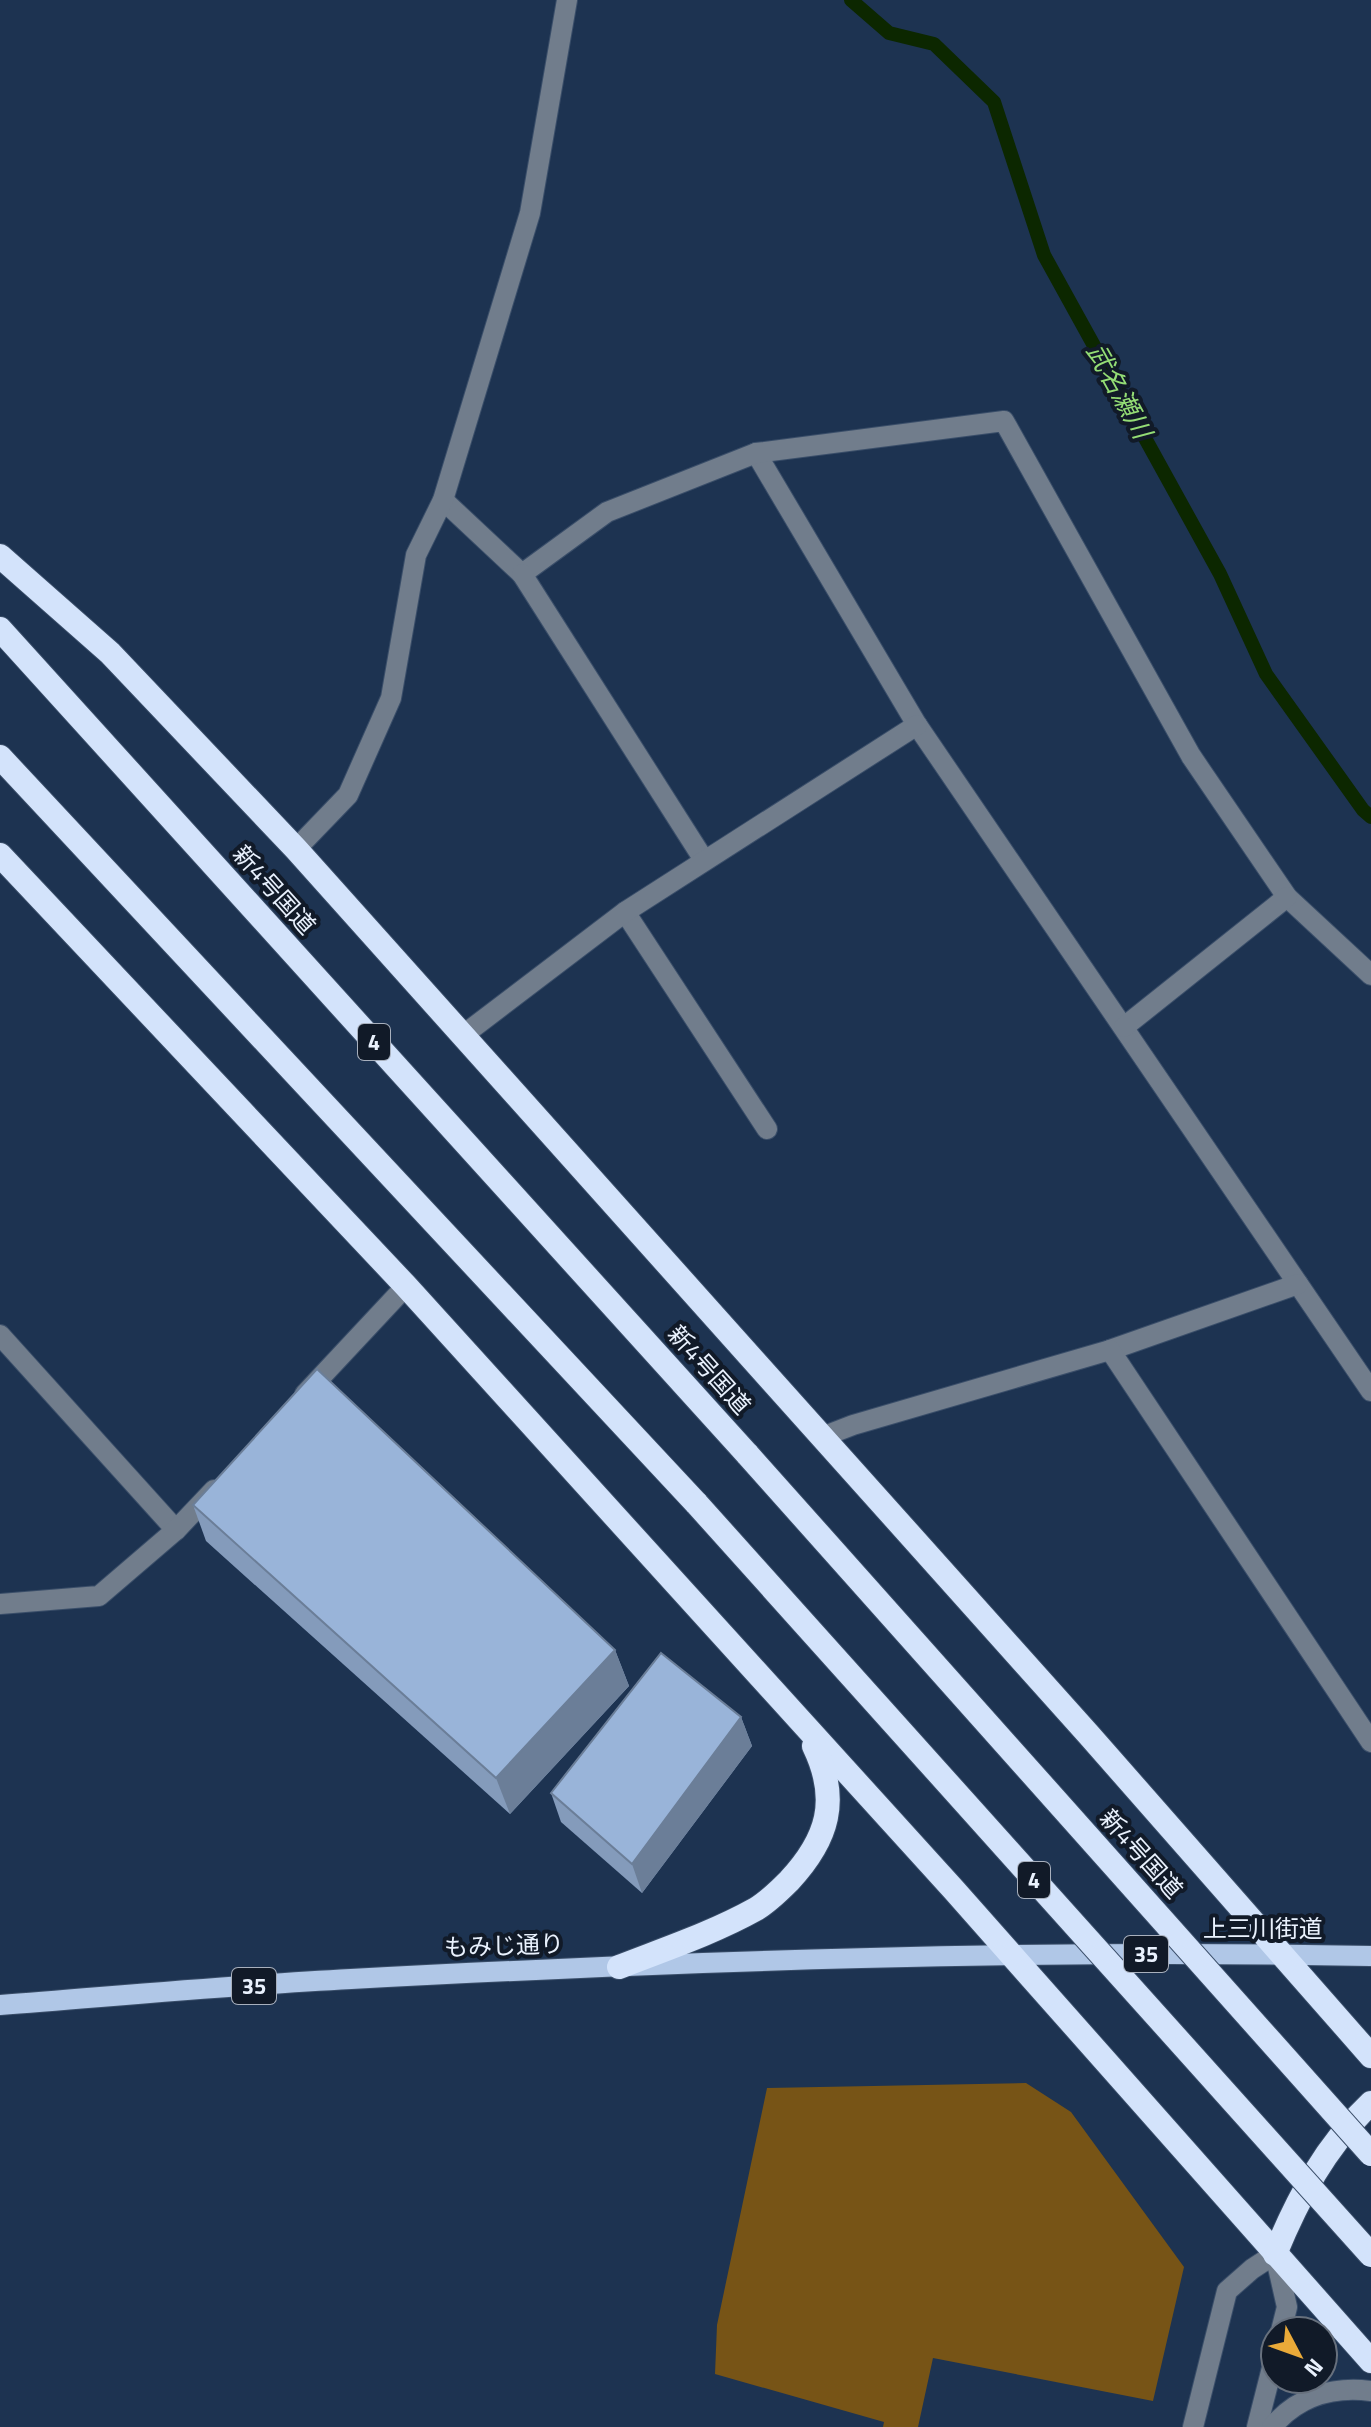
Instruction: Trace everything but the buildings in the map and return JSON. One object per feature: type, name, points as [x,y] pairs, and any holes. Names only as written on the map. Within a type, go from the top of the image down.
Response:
[{"type":"highway","points":[[0,556],[110,653],[296,849],[1371,2056]]},
{"type":"highway","name":"新4号国道","points":[[0,629],[748,1455],[1371,2154]]},
{"type":"highway","name":"4","points":[[0,757],[697,1504],[1371,2255]]},
{"type":"highway","points":[[0,855],[406,1286],[1010,1954],[1371,2361]]},
{"type":"highway","points":[[619,1967],[697,1937],[759,1907],[805,1863],[823,1834],[829,1800],[823,1766],[805,1728]]},
{"type":"highway","points":[[1275,2254],[1303,2191],[1326,2156],[1371,2103]]},
{"type":"main road","name":"上三川街道","points":[[1010,1954],[1371,1956]]},
{"type":"main road","name":"もみじ通り","points":[[0,2005],[348,1979],[869,1956],[1010,1954]]},
{"type":"street","points":[[296,849],[348,795],[391,698],[416,555],[443,500],[530,213],[567,0]]},
{"type":"street","points":[[522,574],[607,512],[756,453],[1004,421],[1191,756],[1287,897],[1371,975]]},
{"type":"street","points":[[756,453],[917,725],[1371,1391]]},
{"type":"street","points":[[443,500],[522,574],[704,860]]},
{"type":"street","points":[[462,1036],[625,912],[917,725]]},
{"type":"street","points":[[1124,1027],[1287,897]]},
{"type":"street","points":[[625,912],[767,1129]]},
{"type":"street","points":[[822,1437],[853,1425],[1110,1350],[1298,1284]]},
{"type":"street","points":[[292,1407],[406,1286]]},
{"type":"street","points":[[0,1335],[176,1530]]},
{"type":"street","points":[[1110,1350],[1371,1742]]},
{"type":"street","points":[[0,1604],[99,1596],[176,1530],[229,1474]]},
{"type":"street","points":[[1193,2427],[1227,2291],[1275,2254],[1287,2307],[1285,2315]]},
{"type":"street","points":[[1272,2427],[1285,2412],[1318,2393],[1353,2388],[1371,2391]]},
{"type":"street","points":[[1257,2427],[1265,2395]]},
{"type":"shaded area","points":[[1026,2083],[1071,2112],[1184,2267],[1153,2401],[933,2358],[918,2427],[883,2427],[884,2422],[715,2374],[717,2325],[767,2088]]},
{"type":"waterway","name":"武名瀬川","points":[[851,0],[889,33],[934,44],[994,102],[1044,255],[1220,574],[1266,674],[1371,817]]}]
